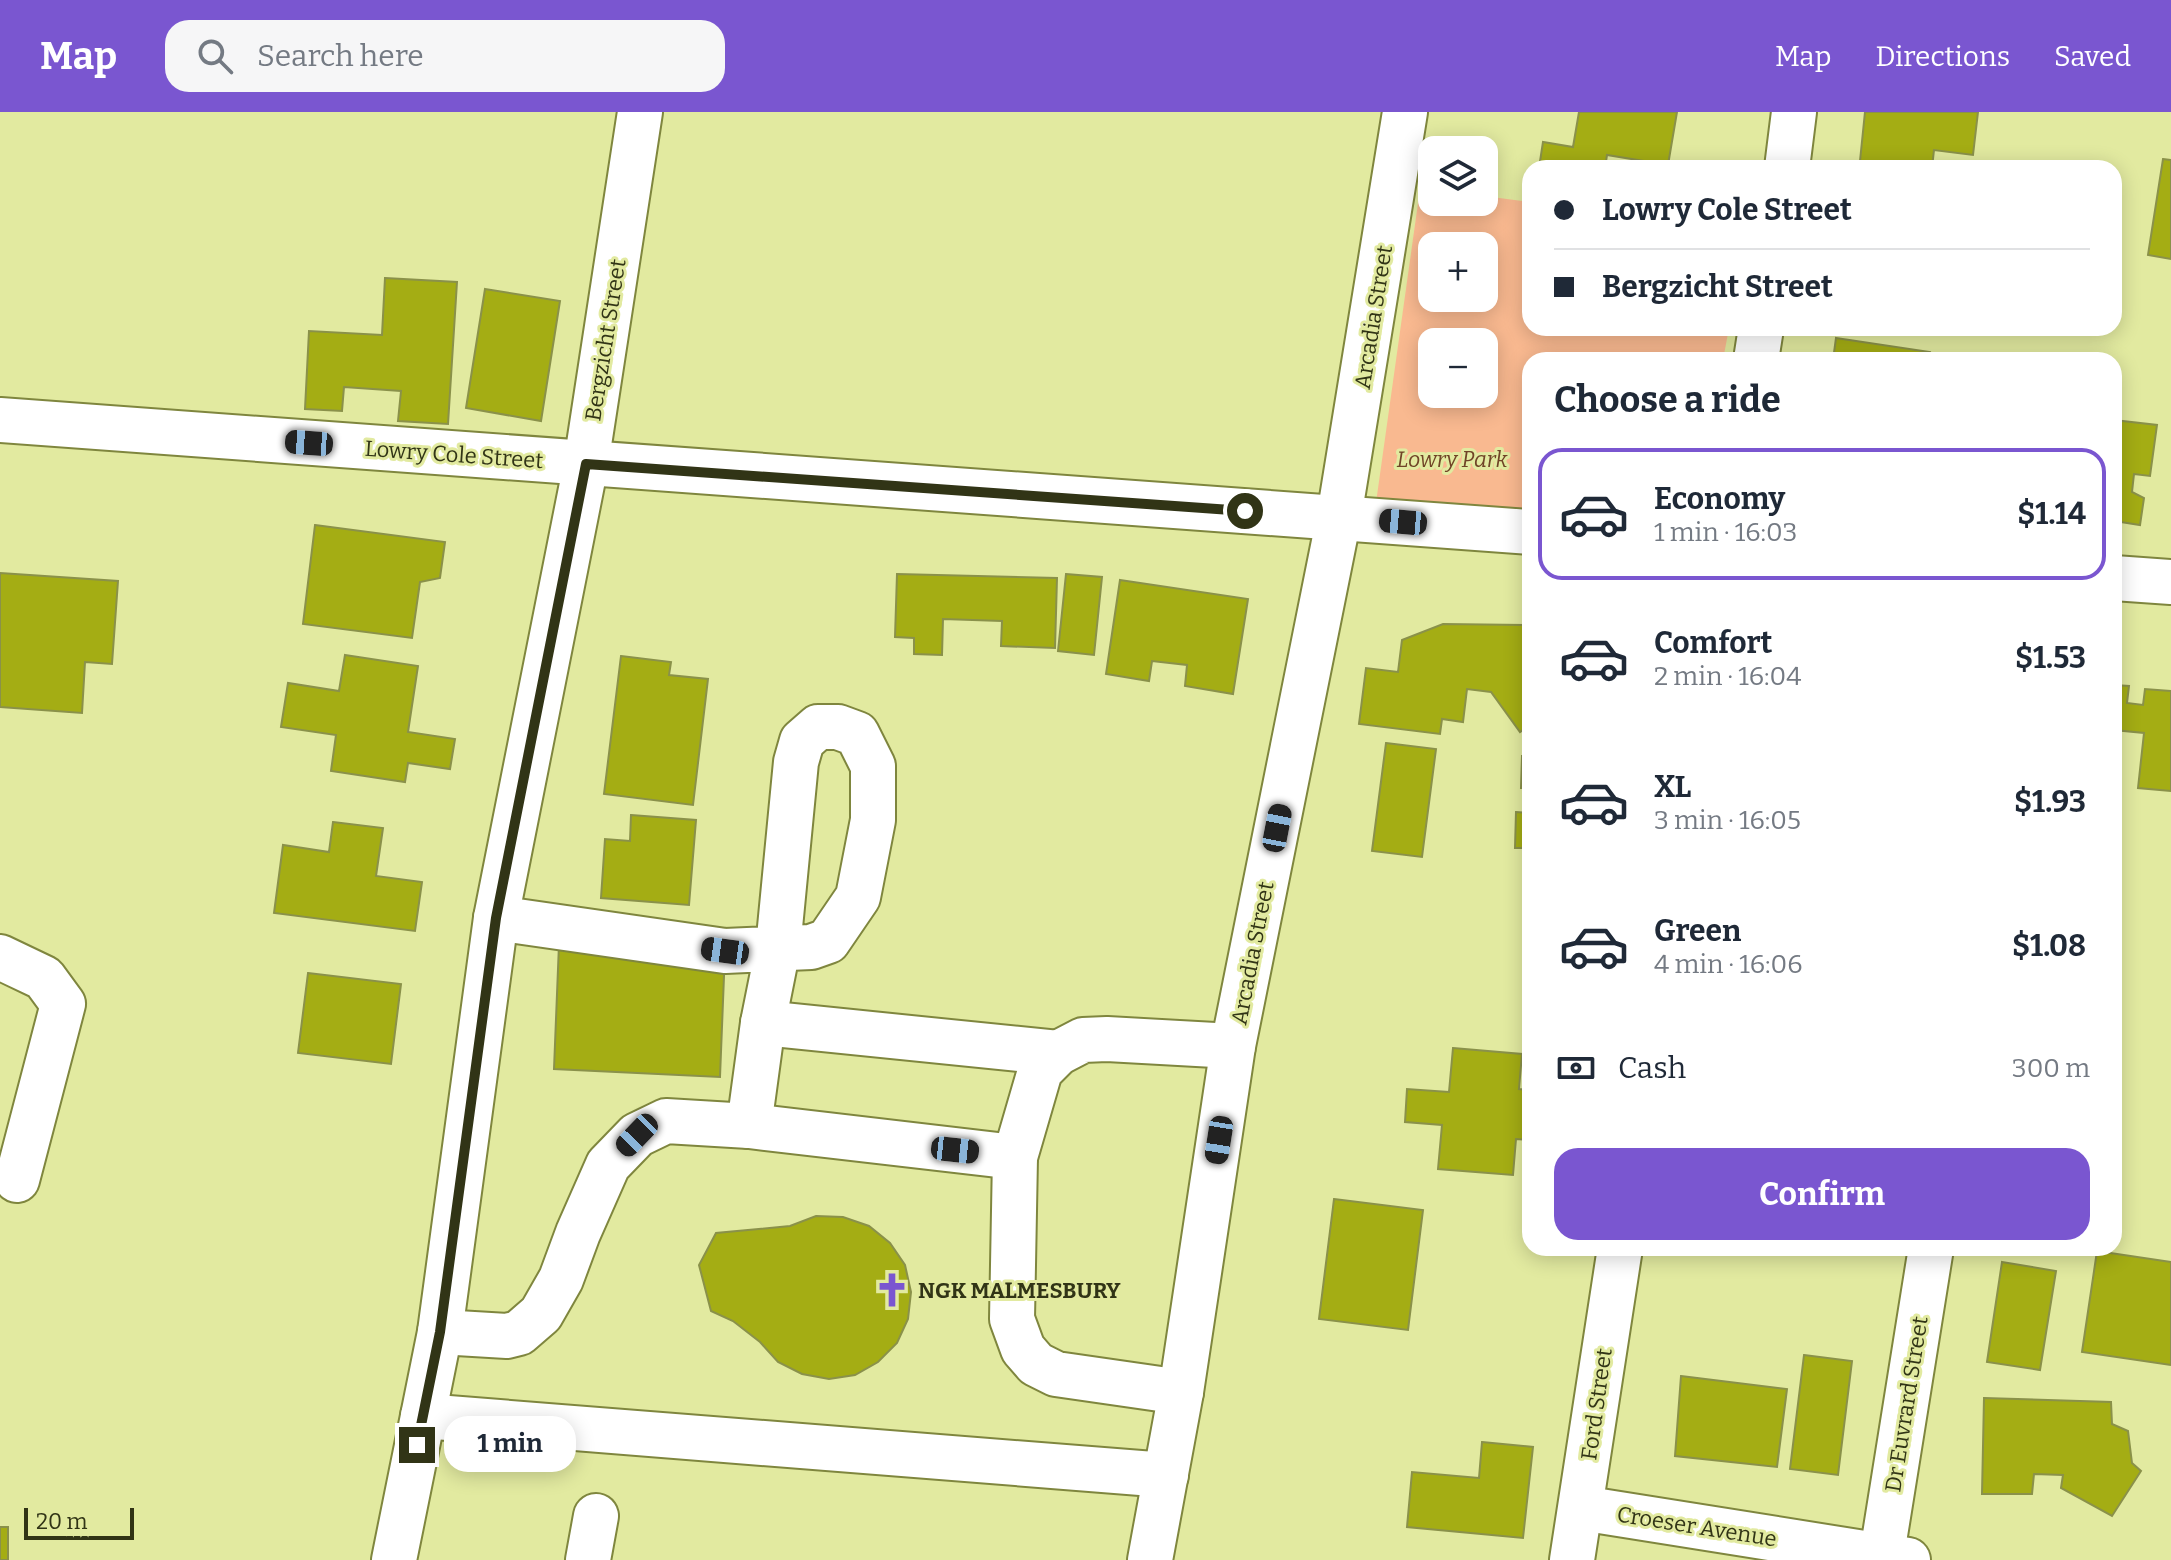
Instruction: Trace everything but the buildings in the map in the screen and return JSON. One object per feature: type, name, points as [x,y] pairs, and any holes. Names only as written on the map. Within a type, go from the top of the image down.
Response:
[{"type":"street","name":"Bergzicht Street","points":[[394,1560],[440,1332],[496,918],[586,464],[640,112]]},
{"type":"street","name":"Arcadia Street","points":[[1150,1560],[1181,1392],[1233,1046],[1339,517],[1405,112]]},
{"type":"street","points":[[1788,160],[1794,112]]},
{"type":"street","name":"Lowry Cole Street","points":[[0,420],[1522,531]]},
{"type":"street","points":[[2122,579],[2171,582]]},
{"type":"street","points":[[496,918],[725,951],[778,948],[763,1023],[749,1126]]},
{"type":"street","points":[[0,957],[44,978],[63,1004],[17,1180]]},
{"type":"street","points":[[763,1023],[1058,1053]]},
{"type":"street","points":[[1181,1392],[1056,1374],[1036,1364],[1023,1349],[1012,1319],[1015,1157],[1040,1071],[1058,1053],[1083,1040],[1233,1046]]},
{"type":"street","points":[[440,1332],[507,1336],[519,1333],[541,1314],[561,1279],[608,1165],[637,1135],[666,1121],[749,1126],[1015,1157]]},
{"type":"street","name":"Ford Street","points":[[1572,1560],[1619,1256]]},
{"type":"street","name":"Dr Euvrard Street","points":[[1890,1558],[1930,1256]]},
{"type":"street","points":[[423,1416],[1166,1475]]},
{"type":"street","name":"Croeser Avenue","points":[[1581,1508],[1890,1558]]},
{"type":"street","points":[[588,1560],[596,1516]]},
{"type":"green space","name":"Lowry Park","points":[[1498,198],[1522,201],[1522,336],[1728,336],[1724,352],[1522,352],[1522,528],[1374,517],[1418,203],[1418,216],[1498,216]]},
{"type":"place","name":"NGK MALMESBURY","points":[[892,1290]]},
{"type":"route","points":[[417,1445],[440,1332],[496,918],[586,464],[1245,511]]}]
